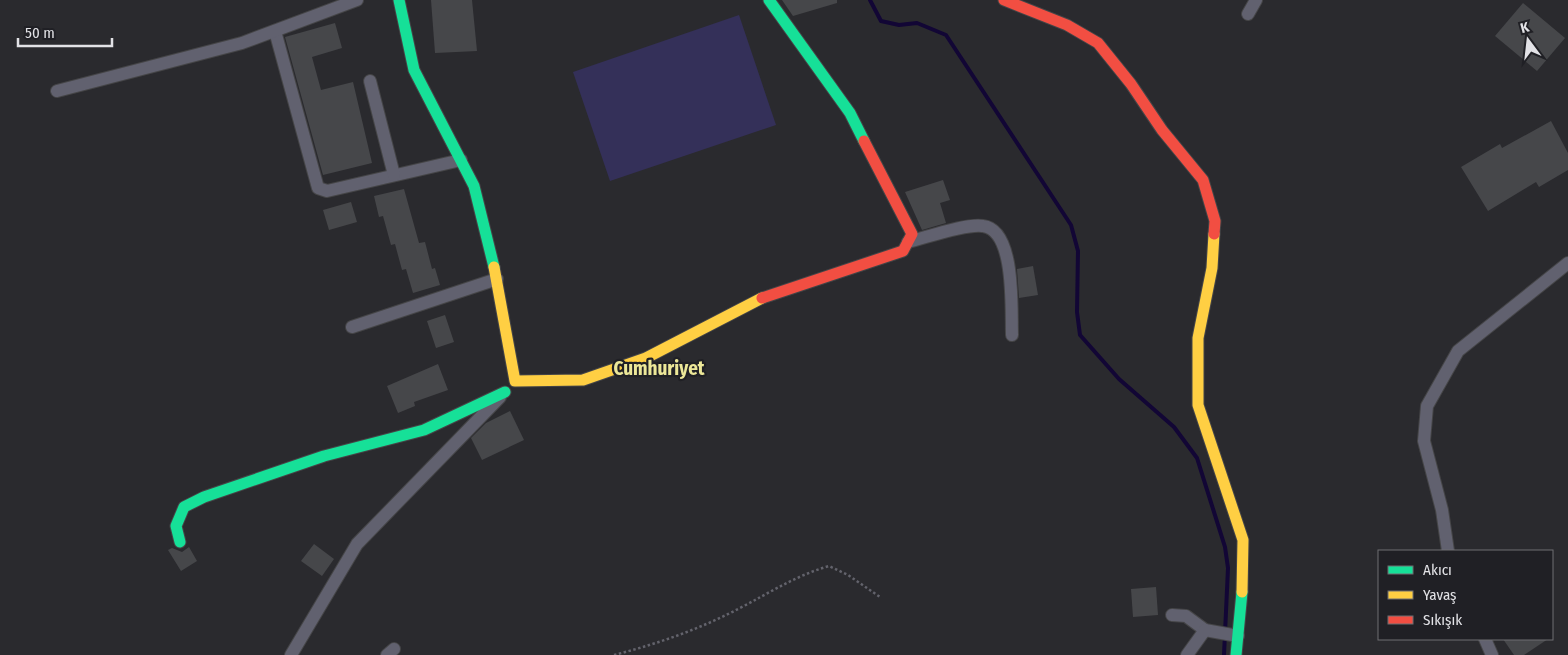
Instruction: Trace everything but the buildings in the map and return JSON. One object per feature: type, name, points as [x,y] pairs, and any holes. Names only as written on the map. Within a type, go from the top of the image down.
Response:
[{"type":"street","points":[[57,91],[242,43],[357,0]]},
{"type":"street","points":[[399,0],[414,70],[474,186],[497,278],[515,381]]},
{"type":"street","points":[[291,655],[358,544],[515,381],[583,380],[646,358],[765,297],[903,251],[912,234],[850,113],[769,0]]},
{"type":"street","points":[[1004,0],[1066,25],[1098,43],[1131,84],[1162,130],[1204,180],[1215,221],[1212,268],[1198,338],[1198,405],[1243,540],[1243,577],[1236,655]]},
{"type":"street","points":[[1248,14],[1256,0]]},
{"type":"street","points":[[275,31],[318,188],[327,191],[461,160]]},
{"type":"street","points":[[370,80],[394,175]]},
{"type":"street","points":[[908,242],[972,226],[984,226],[992,230],[1002,243],[1009,262],[1012,334]]},
{"type":"street","points":[[1448,550],[1442,510],[1424,441],[1427,406],[1458,351],[1568,263]]},
{"type":"street","points":[[352,327],[497,278]]},
{"type":"street","points":[[180,542],[176,526],[184,507],[204,497],[324,456],[424,430],[505,392]]},
{"type":"street","points":[[1172,615],[1186,616],[1205,630],[1238,636]]},
{"type":"street","points":[[1187,655],[1205,630]]},
{"type":"street","points":[[1485,640],[1492,655]]},
{"type":"path","points":[[614,655],[652,645],[738,609],[802,574],[829,566],[848,575],[880,598]]},
{"type":"shaded area","points":[[739,15],[776,125],[610,181],[573,72]]},
{"type":"waterway","points":[[870,0],[881,21],[899,25],[917,23],[946,35],[1071,225],[1078,251],[1077,312],[1080,335],[1119,379],[1174,427],[1197,458],[1225,547],[1228,568],[1224,655]]},
{"type":"traffic: fast","points":[[399,0],[414,70],[474,186],[494,267]]},
{"type":"traffic: fast","points":[[769,0],[850,113],[864,141]]},
{"type":"traffic: fast","points":[[180,542],[176,526],[184,507],[204,497],[324,456],[424,430],[505,392]]},
{"type":"traffic: fast","points":[[1236,655],[1242,592]]},
{"type":"traffic: slow","points":[[1214,234],[1212,268],[1198,338],[1198,405],[1243,540],[1242,592]]},
{"type":"traffic: slow","points":[[494,267],[515,381],[583,380],[646,358],[762,298]]},
{"type":"traffic: jam","points":[[1004,0],[1067,25],[1098,43],[1131,84],[1162,130],[1203,180],[1215,221],[1214,234]]},
{"type":"traffic: jam","points":[[762,298],[903,251],[912,234],[864,141]]},
{"type":"district","name":"Cumhuriyet","points":[[659,368]]}]
